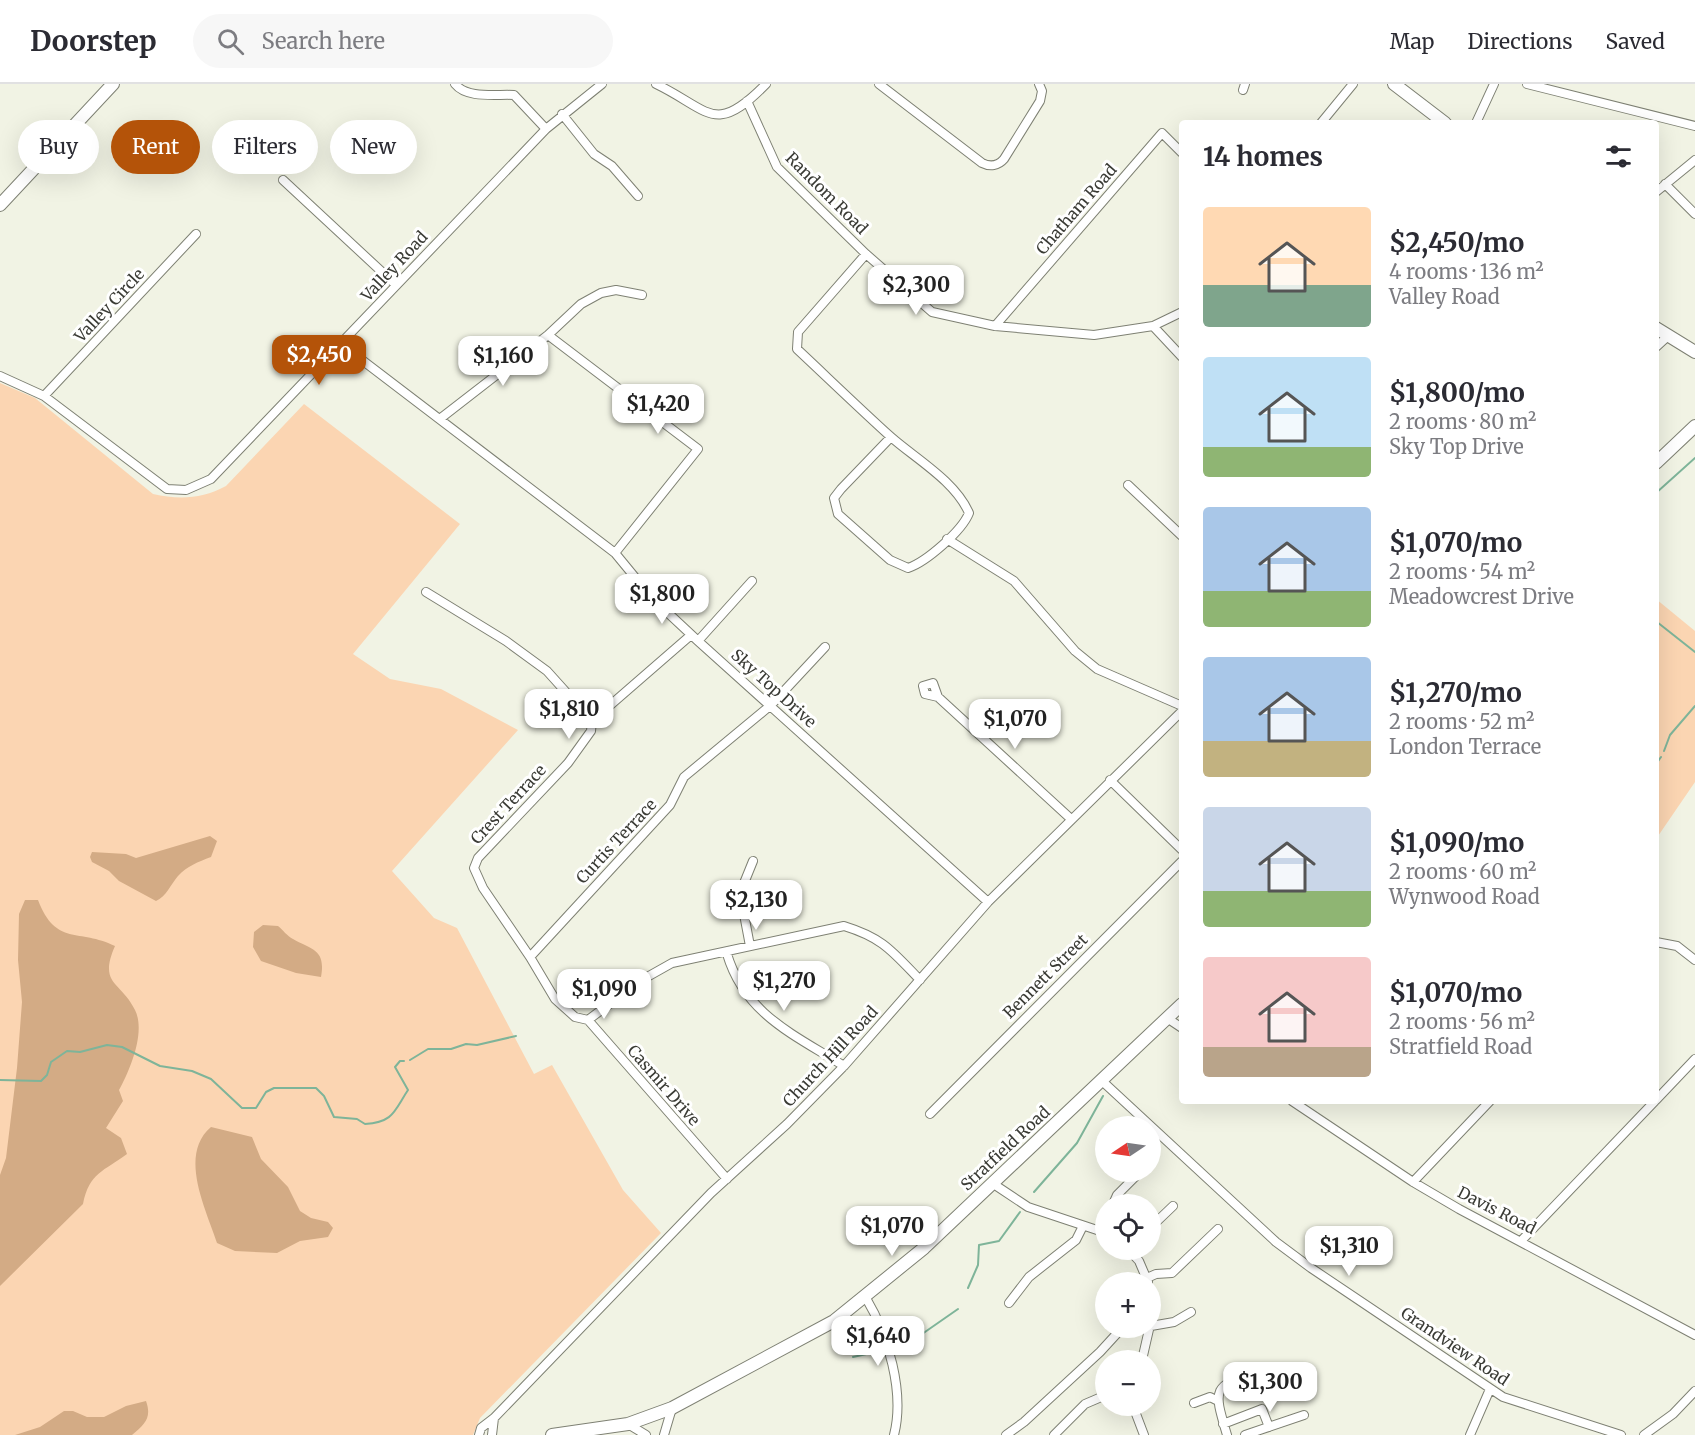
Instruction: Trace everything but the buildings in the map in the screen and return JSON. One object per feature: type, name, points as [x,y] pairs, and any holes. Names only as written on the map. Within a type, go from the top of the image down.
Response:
[{"type":"main road","points":[[0,205],[113,84]]},
{"type":"main road","points":[[1394,84],[1441,120]]},
{"type":"main road","points":[[1659,330],[1695,352]]},
{"type":"main road","points":[[1659,460],[1695,426]]},
{"type":"main road","name":"Stratfield Road","points":[[552,1435],[628,1424],[672,1408],[809,1335],[866,1298],[924,1248],[1179,1007]]},
{"type":"street","points":[[455,84],[460,90],[478,94],[514,95],[546,129]]},
{"type":"street","name":"Valley Road","points":[[0,376],[44,396],[153,481],[167,489],[186,490],[211,479],[546,129],[598,84]]},
{"type":"street","points":[[656,84],[712,116],[729,113],[766,84]]},
{"type":"street","points":[[879,84],[982,163],[989,165],[998,164],[1004,159],[1040,101],[1042,91],[1039,84]]},
{"type":"street","points":[[1323,120],[1353,84]]},
{"type":"street","points":[[1477,120],[1494,84]]},
{"type":"street","points":[[1527,84],[1695,126]]},
{"type":"street","name":"Random Road","points":[[747,101],[777,167],[866,254],[932,312],[995,327],[1094,334],[1152,326],[1179,313]]},
{"type":"street","points":[[562,114],[594,154],[612,166],[638,196]]},
{"type":"street","name":"Chatham Road","points":[[995,327],[1162,133],[1179,150]]},
{"type":"street","points":[[1659,189],[1695,160]]},
{"type":"street","points":[[283,180],[396,285]]},
{"type":"street","points":[[1665,184],[1695,214]]},
{"type":"street","name":"Valley Circle","points":[[44,396],[196,234]]},
{"type":"street","points":[[866,254],[798,332],[797,349],[891,437],[956,493],[965,505],[969,513],[965,522],[917,565],[908,568],[890,560],[838,514],[834,498],[891,437]]},
{"type":"street","points":[[441,418],[548,335],[581,304],[601,293],[616,290],[642,295]]},
{"type":"street","points":[[1152,326],[1179,354]]},
{"type":"street","points":[[548,335],[698,449],[615,553]]},
{"type":"street","points":[[1659,344],[1668,336]]},
{"type":"street","name":"Sky Top Drive","points":[[341,344],[441,418],[615,553],[652,598],[988,902]]},
{"type":"street","points":[[1128,485],[1179,533]]},
{"type":"street","points":[[947,539],[1014,581],[1033,600],[1075,651],[1097,669],[1179,705]]},
{"type":"street","name":"Crest Terrace","points":[[474,868],[478,858],[568,764],[591,731],[592,721],[695,638],[752,581]]},
{"type":"street","points":[[426,592],[506,640],[547,671],[592,721]]},
{"type":"street","name":"Curtis Terrace","points":[[530,957],[670,805],[684,777],[771,705],[825,647]]},
{"type":"street","points":[[939,697],[1071,819]]},
{"type":"street","name":"Church Hill Road","points":[[479,1435],[481,1428],[495,1418],[727,1179],[844,1066],[988,902],[1179,714]]},
{"type":"street","points":[[1110,780],[1179,847]]},
{"type":"street","points":[[750,946],[740,893],[753,861]]},
{"type":"street","name":"Bennett Street","points":[[930,1113],[1179,864]]},
{"type":"street","name":"Casmir Drive","points":[[474,868],[483,888],[530,957],[555,999],[575,1017],[588,1020],[727,1179]]},
{"type":"street","points":[[588,1020],[640,981],[672,963],[727,954],[750,946],[843,926],[871,934],[893,951],[920,980]]},
{"type":"street","points":[[1659,943],[1677,946],[1695,960]]},
{"type":"street","points":[[727,954],[734,978],[761,1012],[844,1066]]},
{"type":"street","points":[[1167,1018],[1179,1026]]},
{"type":"street","points":[[1659,1096],[1695,1059]]},
{"type":"street","name":"Grandview Road","points":[[1101,1080],[1276,1242],[1490,1389],[1517,1403],[1621,1435]]},
{"type":"street","name":"Davis Road","points":[[1296,1104],[1413,1182],[1695,1335]]},
{"type":"street","points":[[1413,1182],[1487,1104]]},
{"type":"street","points":[[1522,1240],[1651,1104]]},
{"type":"street","points":[[992,1182],[1028,1207],[1083,1226],[1095,1228]]},
{"type":"street","points":[[1118,1194],[1130,1182]]},
{"type":"street","points":[[1161,1217],[1173,1206]]},
{"type":"street","points":[[1010,1303],[1029,1278],[1076,1240],[1083,1226]]},
{"type":"street","points":[[1161,1274],[1172,1273],[1218,1229]]},
{"type":"street","points":[[866,1298],[873,1311],[897,1384],[899,1412],[894,1435]]},
{"type":"street","points":[[1161,1324],[1174,1322],[1191,1312]]},
{"type":"street","points":[[1006,1435],[1093,1359],[1113,1338]]},
{"type":"street","points":[[1227,1435],[1216,1400],[1221,1388],[1228,1381],[1259,1371]]},
{"type":"street","points":[[1470,1435],[1490,1389]]},
{"type":"street","points":[[1644,1435],[1673,1414],[1695,1391]]},
{"type":"street","points":[[1194,1403],[1210,1397],[1216,1400]]},
{"type":"street","points":[[1054,1435],[1085,1404],[1095,1400]]},
{"type":"street","points":[[664,1435],[672,1408]]},
{"type":"street","points":[[1223,1424],[1262,1409],[1269,1427]]},
{"type":"street","points":[[1245,1435],[1304,1415]]},
{"type":"street","points":[[1137,1416],[1144,1435]]},
{"type":"street","points":[[492,1435],[495,1418]]},
{"type":"street","points":[[628,1424],[646,1435]]},
{"type":"shaded area","points":[[0,383],[35,398],[153,494],[172,497],[199,496],[226,486],[304,404],[460,524],[353,654],[390,679],[441,689],[518,730],[392,871],[434,918],[457,928],[534,1074],[552,1065],[623,1190],[661,1233],[480,1418],[473,1435],[0,1435]]},
{"type":"shaded area","points":[[1659,601],[1695,631],[1695,782],[1659,835]]},
{"type":"shaded area","points":[[210,836],[217,841],[211,857],[185,870],[163,897],[156,901],[119,881],[109,871],[92,862],[90,857],[92,852],[126,854],[136,858]]},
{"type":"shaded area","points":[[25,900],[38,900],[45,915],[61,930],[115,946],[110,959],[110,976],[135,1010],[139,1029],[132,1062],[119,1090],[123,1101],[106,1128],[121,1138],[127,1154],[93,1179],[83,1204],[0,1286],[0,1175],[6,1158],[17,1068],[22,1002],[18,960],[19,914]]},
{"type":"shaded area","points":[[263,925],[278,926],[291,938],[312,948],[321,961],[321,977],[296,973],[261,961],[253,947],[254,932]]},
{"type":"shaded area","points":[[211,1127],[252,1137],[261,1159],[288,1187],[300,1211],[311,1218],[328,1222],[333,1228],[328,1237],[300,1241],[277,1253],[235,1251],[217,1243],[202,1199],[195,1167],[196,1152],[201,1139]]},
{"type":"shaded area","points":[[146,1401],[148,1416],[132,1435],[15,1435],[40,1427],[64,1411],[73,1411],[87,1417],[104,1417],[126,1406]]},
{"type":"waterway","points":[[1659,490],[1695,458]]},
{"type":"waterway","points":[[1659,624],[1695,652]]},
{"type":"waterway","points":[[1664,751],[1670,735],[1695,706]]},
{"type":"waterway","points":[[410,1060],[428,1049],[451,1049],[466,1044],[477,1045],[516,1036]]},
{"type":"waterway","points":[[0,1080],[41,1081],[47,1075],[51,1062],[67,1051],[80,1052],[107,1045],[122,1047],[160,1066],[192,1071],[211,1079],[242,1108],[256,1108],[266,1092],[274,1088],[316,1088],[324,1096],[334,1117],[357,1119],[365,1124],[388,1118],[408,1090],[395,1067],[400,1061],[404,1061]]},
{"type":"waterway","points":[[1034,1192],[1077,1143],[1103,1096]]},
{"type":"waterway","points":[[968,1288],[978,1265],[979,1245],[999,1241],[1020,1212]]},
{"type":"waterway","points":[[896,1347],[912,1341],[958,1309]]},
{"type":"waterway","points":[[853,1357],[880,1351]]}]
